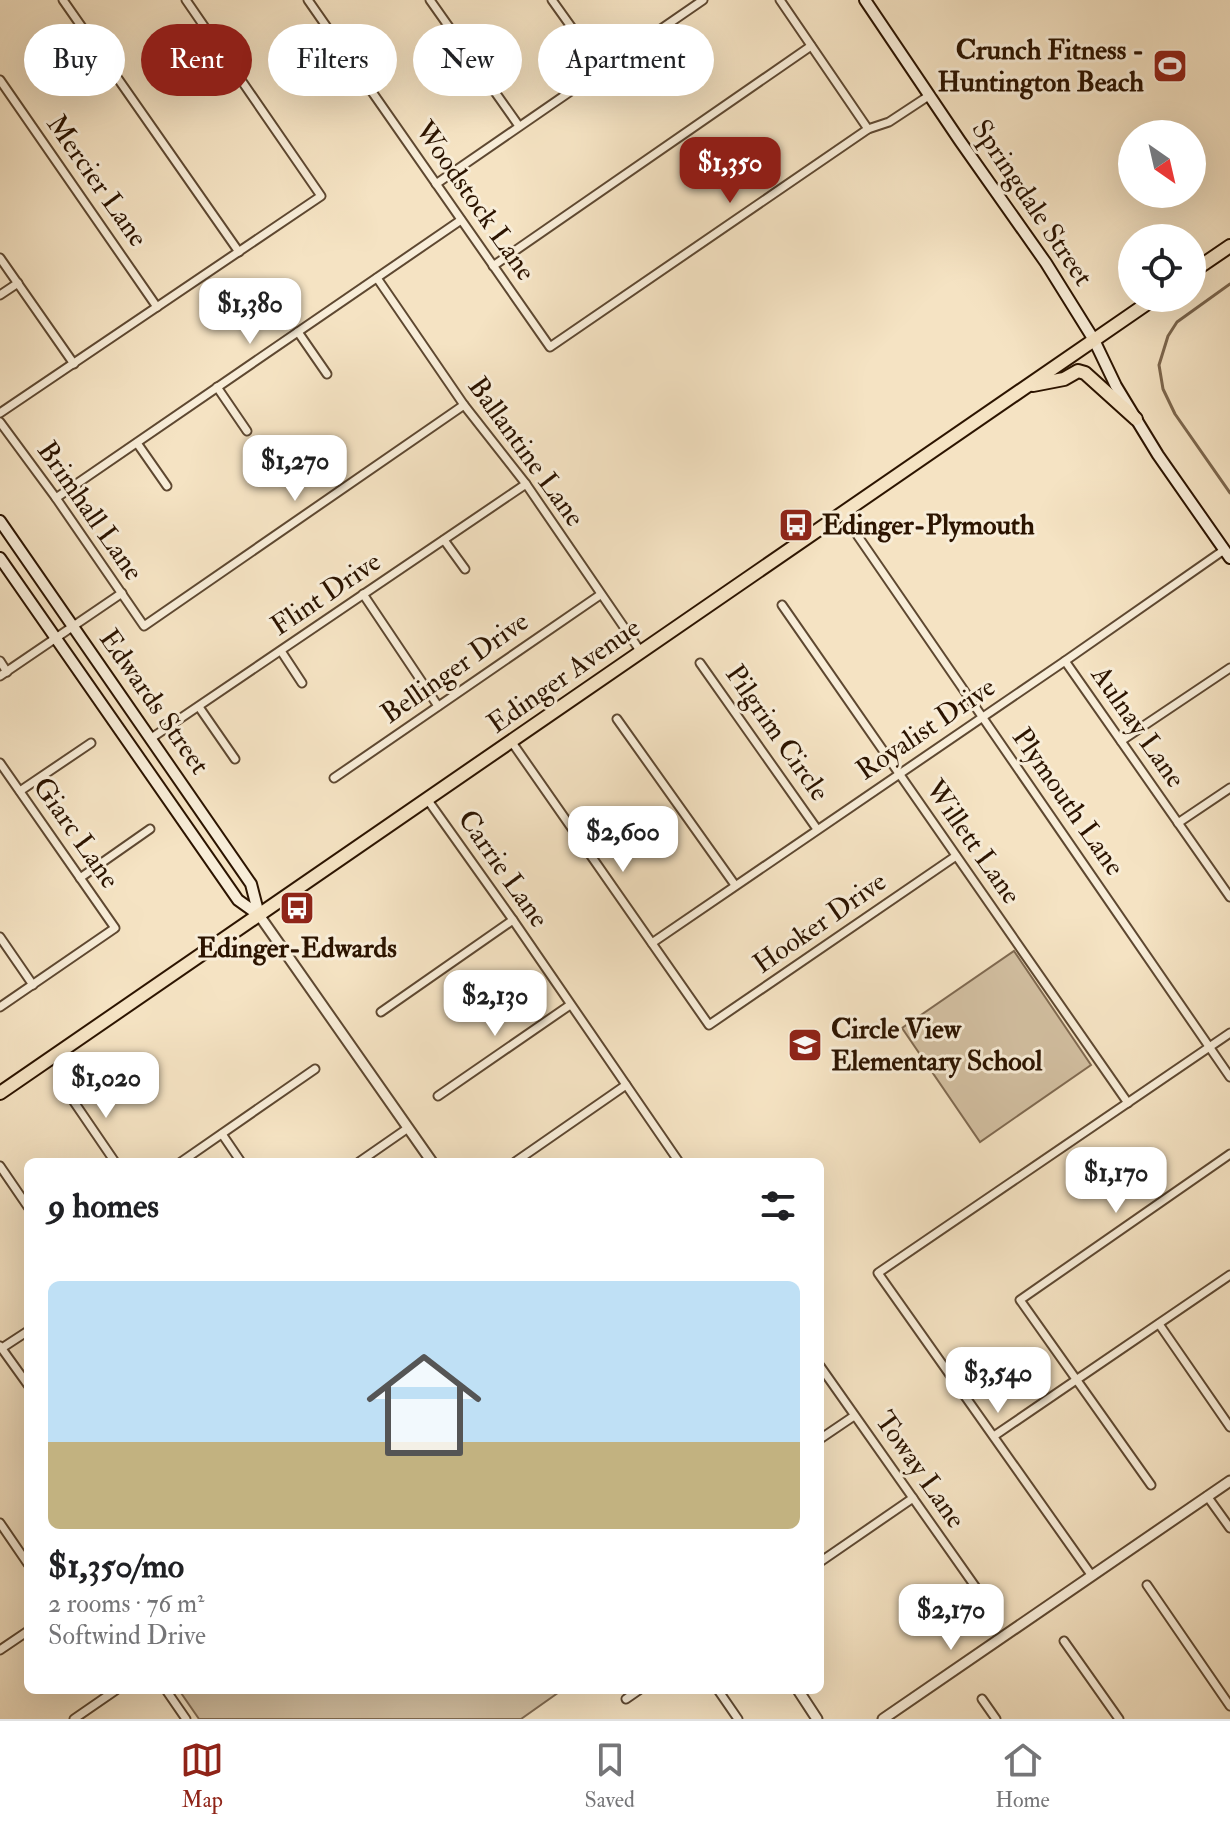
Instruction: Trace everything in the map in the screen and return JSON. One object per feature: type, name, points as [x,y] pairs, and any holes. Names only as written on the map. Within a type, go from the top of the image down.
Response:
[{"type":"main road","name":"Springdale Street","points":[[865,0],[1046,263],[1094,340],[1116,386],[1158,455],[1227,554]]},
{"type":"main road","points":[[1206,262],[1230,246]]},
{"type":"main road","name":"Edinger Avenue","points":[[0,1093],[1135,312]]},
{"type":"main road","points":[[1026,387],[1064,379],[1078,371],[1085,373],[1136,419]]},
{"type":"main road","name":"Edwards Street","points":[[0,521],[251,884],[259,915]]},
{"type":"main road","name":"Edwards Street","points":[[0,558],[238,900],[259,915]]},
{"type":"street","points":[[63,0],[239,252]]},
{"type":"street","points":[[0,413],[321,196],[186,0]]},
{"type":"street","name":"Woodstock Lane","points":[[308,0],[550,347],[868,129]]},
{"type":"street","points":[[430,0],[519,126]]},
{"type":"street","points":[[552,0],[569,24]]},
{"type":"street","points":[[668,24],[703,0]]},
{"type":"street","points":[[780,0],[868,129],[889,122],[930,95]]},
{"type":"street","points":[[493,266],[811,46]]},
{"type":"street","name":"Mercier Lane","points":[[0,80],[157,307]]},
{"type":"street","points":[[436,184],[563,96]]},
{"type":"street","points":[[56,498],[461,220]]},
{"type":"street","points":[[0,258],[74,364]]},
{"type":"street","name":"Ballantine Lane","points":[[377,278],[464,405],[526,484],[641,652]]},
{"type":"street","points":[[0,295],[18,283]]},
{"type":"street","points":[[298,332],[327,374]]},
{"type":"street","points":[[217,387],[247,431]]},
{"type":"street","name":"Brimhall Lane","points":[[0,422],[144,626],[464,405]]},
{"type":"street","points":[[137,443],[167,486]]},
{"type":"street","name":"Flint Drive","points":[[150,739],[526,484]]},
{"type":"street","name":"Plymouth Lane","points":[[842,513],[1230,1077]]},
{"type":"street","points":[[444,540],[465,569]]},
{"type":"street","name":"Royalist Drive","points":[[652,943],[982,716],[1227,554]]},
{"type":"street","points":[[0,661],[4,674],[122,593]]},
{"type":"street","points":[[363,594],[438,706]]},
{"type":"street","name":"Bellinger Drive","points":[[334,778],[600,595]]},
{"type":"street","name":"Willett Lane","points":[[782,605],[1128,1103]]},
{"type":"street","points":[[281,651],[302,683]]},
{"type":"street","name":"Aulnay Lane","points":[[1065,661],[1230,897]]},
{"type":"street","name":"Pilgrim Circle","points":[[700,663],[817,829]]},
{"type":"street","points":[[1121,741],[1230,668]]},
{"type":"street","points":[[199,707],[235,759]]},
{"type":"street","points":[[617,719],[735,885]]},
{"type":"street","points":[[511,741],[652,943]]},
{"type":"street","points":[[20,791],[91,743]]},
{"type":"street","name":"Giarc Lane","points":[[0,763],[115,928],[33,985]]},
{"type":"street","points":[[1178,823],[1230,788]]},
{"type":"street","name":"Carrie Lane","points":[[427,799],[676,1158]]},
{"type":"street","points":[[80,878],[150,829]]},
{"type":"street","name":"Hooker Drive","points":[[652,943],[709,1025],[956,856]]},
{"type":"street","name":"Edwards Street","points":[[259,915],[429,1158]]},
{"type":"street","points":[[381,1012],[513,920]]},
{"type":"street","points":[[0,937],[33,985],[0,1007]]},
{"type":"street","points":[[438,1096],[570,1005]]},
{"type":"street","points":[[1092,1576],[878,1273],[1230,1033]]},
{"type":"street","points":[[187,1158],[315,1069]]},
{"type":"street","points":[[521,1158],[626,1085]]},
{"type":"street","points":[[70,1096],[112,1158]]},
{"type":"street","points":[[365,1158],[408,1128]]},
{"type":"street","points":[[222,1134],[238,1158]]},
{"type":"street","points":[[1151,1485],[1020,1300],[1230,1154]]},
{"type":"street","points":[[0,1166],[24,1201]]},
{"type":"street","points":[[994,1436],[1230,1275]]},
{"type":"street","points":[[1159,1324],[1230,1427]]},
{"type":"street","points":[[24,1333],[1,1347],[24,1379]]},
{"type":"street","name":"Toway Lane","points":[[824,1372],[984,1599]]},
{"type":"street","points":[[824,1436],[854,1416]]},
{"type":"street","points":[[883,1719],[1230,1481]]},
{"type":"street","points":[[1207,1496],[1230,1528]]},
{"type":"street","points":[[824,1559],[913,1498]]},
{"type":"street","points":[[1,1526],[24,1558]]},
{"type":"street","points":[[1147,1585],[1230,1706]]},
{"type":"street","points":[[0,1650],[24,1634]]},
{"type":"street","points":[[1064,1641],[1119,1719]]},
{"type":"street","points":[[74,1719],[110,1694]]},
{"type":"street","points":[[169,1694],[186,1719]]},
{"type":"street","points":[[626,1699],[633,1694]]},
{"type":"street","points":[[721,1694],[738,1719]]},
{"type":"street","points":[[801,1694],[817,1719]]},
{"type":"street","points":[[982,1699],[996,1719]]},
{"type":"shaded area","points":[[1014,951],[1091,1065],[980,1142],[902,1028]]},
{"type":"shaded area","points":[[182,1694],[556,1694],[521,1719],[199,1719]]},
{"type":"waterway","points":[[1230,284],[1177,322],[1168,336],[1159,365],[1163,389],[1175,414],[1230,493]]},
{"type":"place","name":"Crunch Fitness - Huntington Beach","points":[[1170,66]]},
{"type":"place","name":"Edinger-Plymouth","points":[[796,525]]},
{"type":"place","name":"Edinger-Edwards","points":[[297,908]]},
{"type":"place","name":"Circle View Elementary School","points":[[805,1045]]}]
